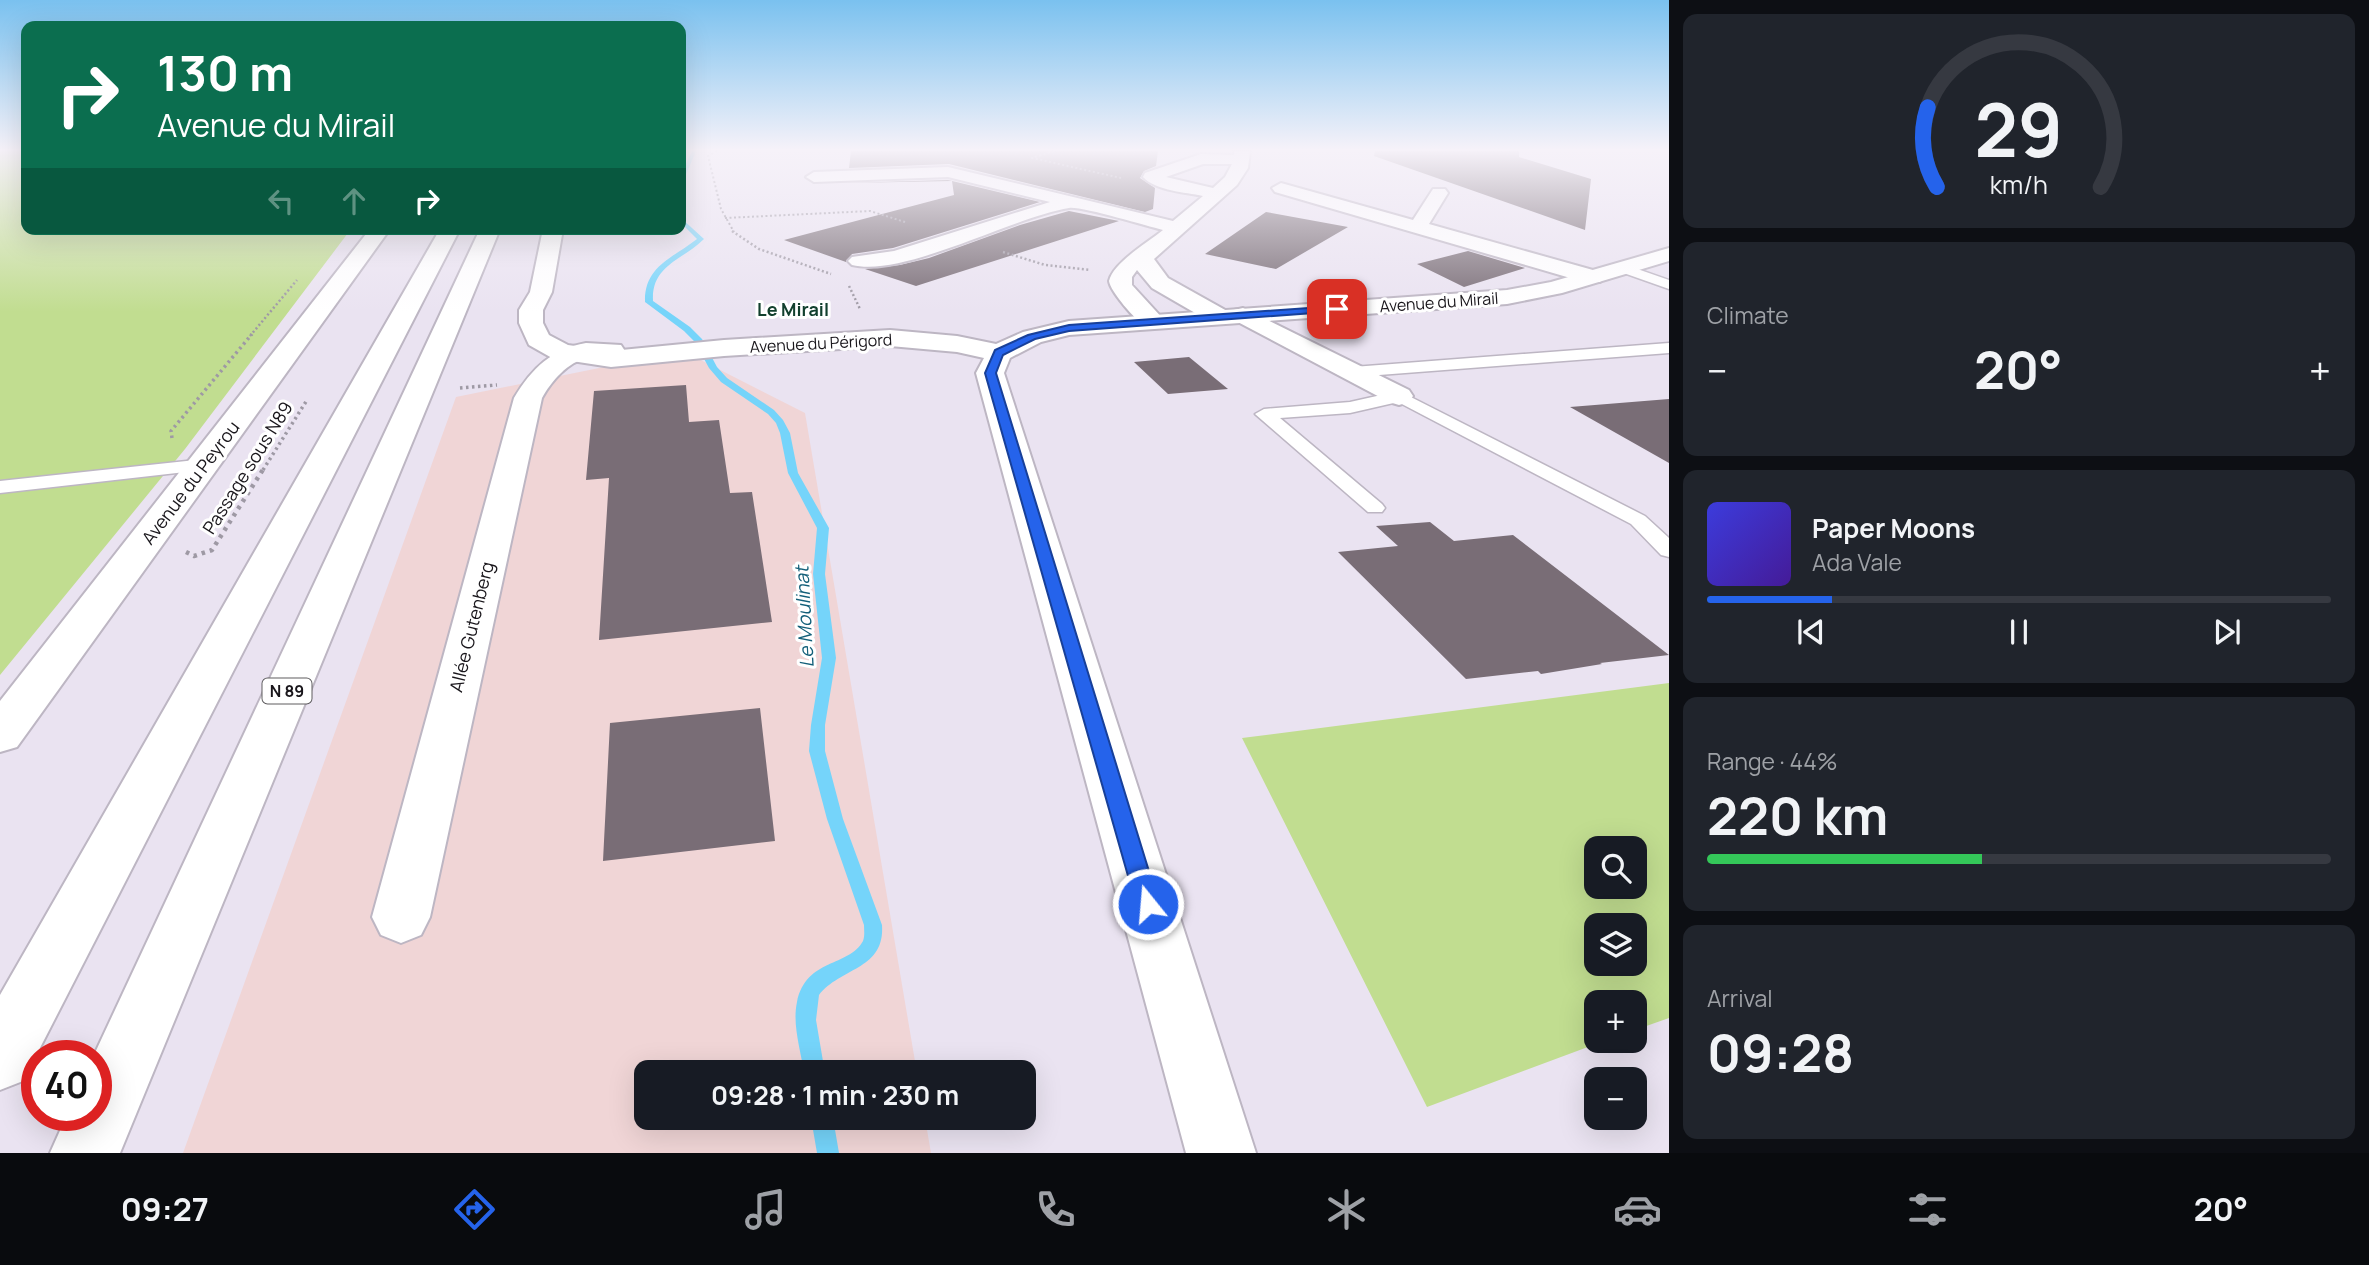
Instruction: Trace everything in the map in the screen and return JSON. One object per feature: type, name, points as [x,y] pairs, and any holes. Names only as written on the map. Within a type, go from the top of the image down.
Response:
[{"type":"main road","points":[[859,261],[896,257],[1059,205]]},
{"type":"main road","points":[[1065,205],[1173,232]]},
{"type":"main road","points":[[1153,321],[1127,296],[1119,280],[1128,265],[1143,258],[1204,205]]},
{"type":"main road","points":[[1340,205],[1592,277]]},
{"type":"main road","points":[[1418,227],[1431,205]]},
{"type":"main road","name":"Avenue du Peyrou","points":[[0,735],[376,235]]},
{"type":"main road","points":[[0,1058],[447,235]]},
{"type":"main road","name":"N 89","points":[[85,1153],[486,235]]},
{"type":"main road","name":"Avenue du Périgord","points":[[553,235],[541,292],[531,310],[533,333],[547,347],[572,345],[587,350],[683,351]]},
{"type":"main road","name":"Avenue du Mirail","points":[[999,353],[1032,337],[1069,328],[1475,300],[1535,292],[1669,254]]},
{"type":"main road","points":[[1143,258],[1147,271],[1160,284],[1353,372],[1399,396]]},
{"type":"main road","name":"Avenue du Périgord","points":[[572,345],[611,359],[683,351],[874,339],[957,344],[999,353]]},
{"type":"main road","name":"Allée Gutenberg","points":[[401,917],[528,398],[536,382],[572,345]]},
{"type":"main road","points":[[999,353],[990,373],[1222,1153]]},
{"type":"lane","points":[[1623,268],[1669,285]]},
{"type":"lane","points":[[1353,372],[1669,348]]},
{"type":"lane","points":[[1375,508],[1264,414],[1348,407],[1384,402],[1399,396],[1638,520],[1669,551]]},
{"type":"lane","points":[[0,487],[205,465]]},
{"type":"path","points":[[721,205],[728,227],[737,237],[770,252],[838,276]]},
{"type":"path","points":[[847,282],[874,339]]},
{"type":"path","name":"Passage sous N89","points":[[193,541],[185,552],[190,556],[212,550],[307,400]]},
{"type":"shaded area","points":[[683,351],[805,413],[915,1060],[634,1060],[634,1130],[927,1130],[931,1153],[183,1153],[456,397]]},
{"type":"green space","points":[[0,205],[21,205],[21,235],[346,235],[185,449],[0,675]]},
{"type":"green space","points":[[1669,683],[1669,1018],[1647,1026],[1647,990],[1584,990],[1584,1048],[1427,1107],[1242,738]]},
{"type":"building","points":[[917,205],[1031,205],[893,248],[852,254],[846,262],[784,240]]},
{"type":"building","points":[[1116,205],[1153,205],[1153,209],[1145,212]]},
{"type":"building","points":[[1513,205],[1588,205],[1585,230]]},
{"type":"building","points":[[1069,211],[1119,221],[916,286],[865,269],[929,258],[1020,225]]},
{"type":"building","points":[[1266,212],[1348,227],[1276,269],[1205,254]]},
{"type":"building","points":[[1468,251],[1525,268],[1464,287],[1417,264]]},
{"type":"building","points":[[1189,357],[1228,389],[1168,394],[1134,362]]},
{"type":"building","points":[[686,385],[689,422],[719,420],[730,493],[752,492],[772,622],[599,640],[609,478],[586,480],[594,391]]},
{"type":"building","points":[[1669,399],[1669,463],[1570,407]]},
{"type":"building","points":[[1430,522],[1454,541],[1513,535],[1669,655],[1600,663],[1602,664],[1541,674],[1538,671],[1466,679],[1338,552],[1398,546],[1376,526]]},
{"type":"building","points":[[760,708],[775,841],[603,861],[610,723]]},
{"type":"waterway","name":"Le Moulinat","points":[[686,225],[701,239],[657,272],[648,290],[649,302],[699,341],[713,368],[724,380],[771,412],[780,422],[785,433],[793,473],[823,528],[819,574],[829,658],[818,725],[817,751],[835,819],[873,925],[873,941],[859,957],[827,974],[811,990],[806,1020],[812,1060]]},
{"type":"waterway","name":"Le Moulinat","points":[[824,1130],[828,1153]]},
{"type":"district","name":"Le Mirail","points":[[793,310]]},
{"type":"route","points":[[1148,904],[990,373],[999,353],[1032,337],[1069,328],[1337,309]]}]
